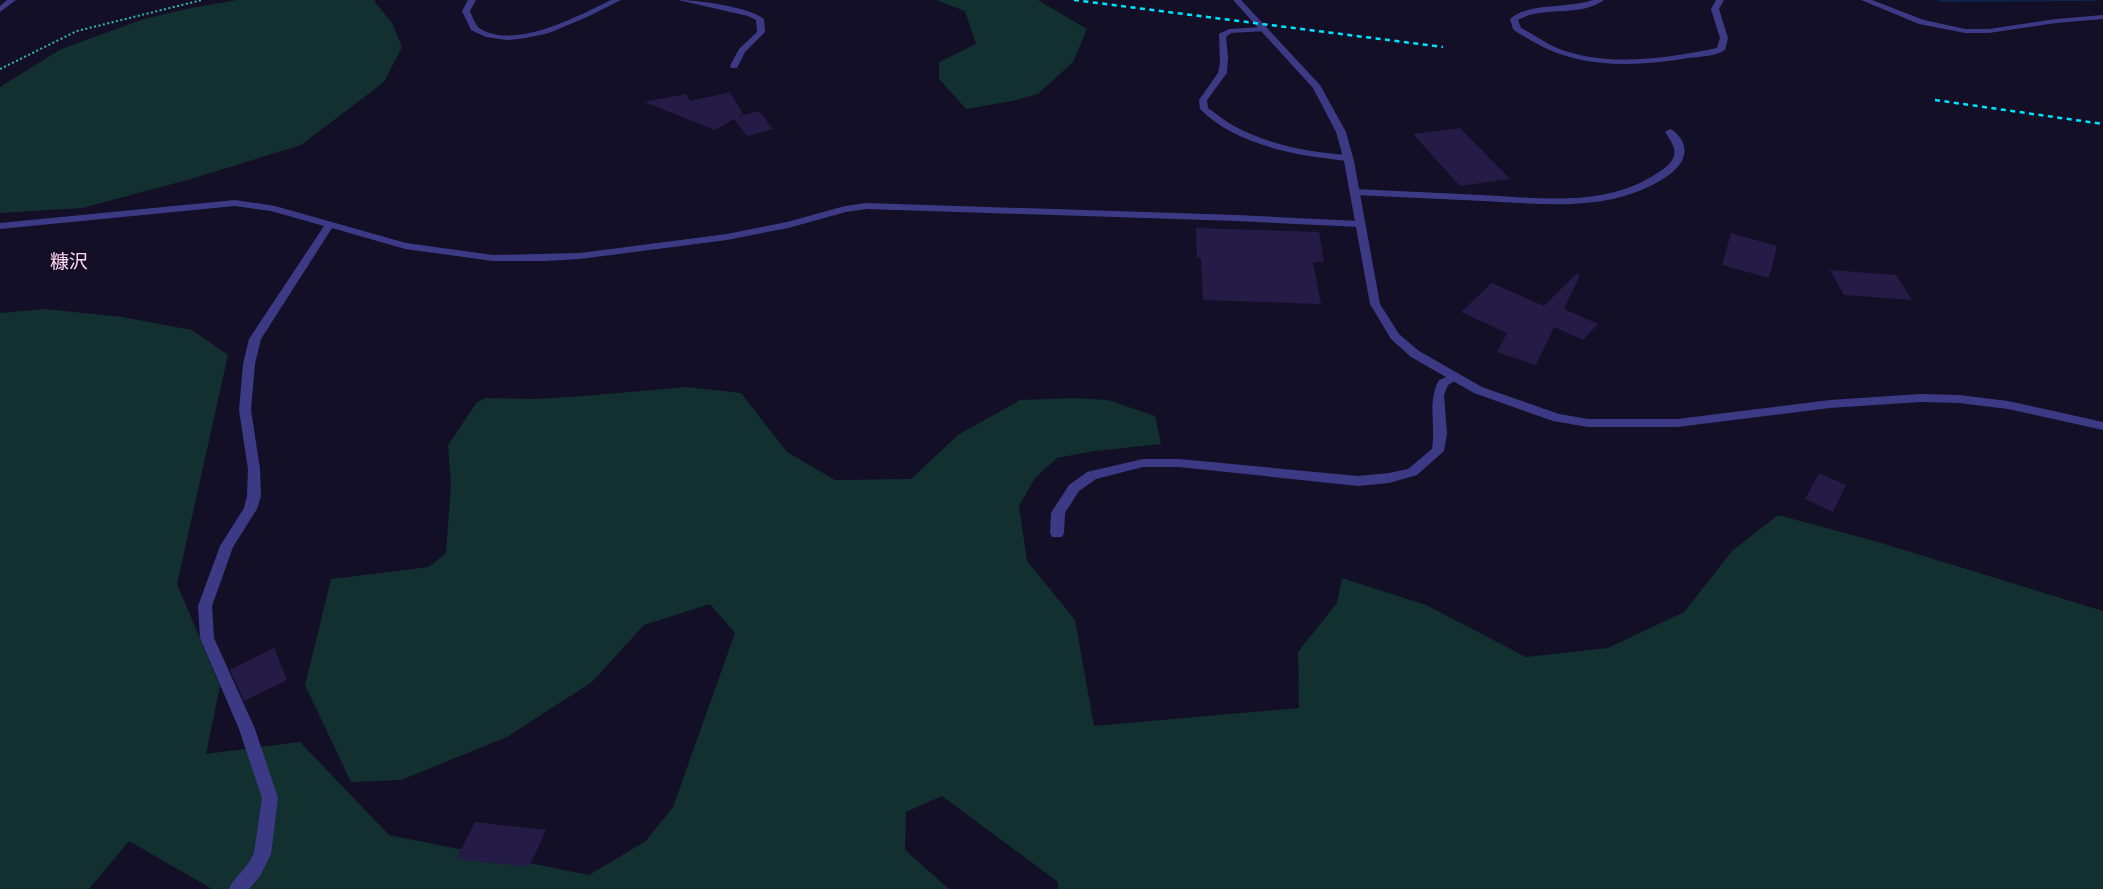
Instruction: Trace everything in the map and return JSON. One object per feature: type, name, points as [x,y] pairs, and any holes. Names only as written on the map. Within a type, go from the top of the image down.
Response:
[{"type":"street","points":[[0,10],[12,0]]},
{"type":"street","points":[[472,0],[466,11],[474,28],[490,36],[503,38],[539,34],[617,0]]},
{"type":"street","points":[[682,0],[750,14],[760,19],[761,32],[742,51],[734,66]]},
{"type":"street","points":[[1236,0],[1318,87],[1341,132],[1348,158],[1375,304],[1395,336],[1415,354],[1454,378],[1514,404],[1557,418],[1588,423],[1677,423],[1830,404],[1920,398],[1959,398],[2008,405],[2103,426]]},
{"type":"street","points":[[1600,0],[1574,8],[1537,9],[1523,13],[1514,19],[1517,29],[1555,50],[1578,57],[1618,61],[1690,57],[1721,50],[1724,38],[1715,8],[1720,0]]},
{"type":"street","points":[[1865,0],[1922,22],[1965,30],[1989,31],[2056,21],[2103,18]]},
{"type":"street","points":[[1264,29],[1230,31],[1222,36],[1224,66],[1221,77],[1208,91],[1203,100],[1204,108],[1236,130],[1253,137],[1324,155],[1348,158]]},
{"type":"street","points":[[1354,192],[1557,202],[1601,200],[1642,188],[1671,169],[1680,154],[1679,144],[1670,132]]},
{"type":"street","points":[[0,226],[235,203],[272,208],[405,246],[493,258],[544,258],[580,256],[728,237],[788,225],[845,209],[866,206],[1236,218],[1359,224]]},
{"type":"street","points":[[238,889],[254,870],[262,854],[270,798],[247,729],[208,638],[205,606],[227,546],[250,509],[254,496],[254,469],[245,410],[249,364],[255,339],[330,224]]},
{"type":"street","points":[[1057,533],[1058,514],[1074,488],[1092,475],[1143,463],[1179,463],[1358,481],[1388,478],[1412,472],[1438,451],[1441,434],[1438,395],[1443,383],[1454,378]]},
{"type":"path","points":[[0,70],[77,32],[202,0]]},
{"type":"green space","points":[[237,0],[375,0],[392,23],[402,47],[384,82],[301,145],[191,179],[82,208],[0,213],[0,87],[61,49],[144,19]]},
{"type":"green space","points":[[936,0],[1038,0],[1087,29],[1073,62],[1038,94],[1012,101],[966,109],[939,79],[939,62],[976,44],[965,11]]},
{"type":"green space","points":[[46,309],[122,317],[192,330],[228,355],[177,584],[220,686],[206,754],[300,742],[389,835],[589,875],[646,841],[673,807],[735,633],[710,604],[644,625],[592,682],[507,737],[401,780],[351,782],[305,685],[331,579],[429,567],[446,553],[451,485],[448,445],[477,402],[486,398],[533,399],[686,387],[741,393],[787,452],[835,480],[911,479],[958,435],[1020,400],[1074,398],[1108,400],[1155,416],[1161,444],[1095,451],[1057,458],[1035,478],[1019,506],[1027,561],[1075,620],[1094,726],[1299,708],[1298,652],[1337,603],[1342,578],[1426,605],[1526,657],[1608,648],[1684,612],[1733,550],[1778,515],[1878,542],[2103,611],[2103,889],[1058,889],[1058,882],[942,796],[906,812],[905,850],[949,889],[212,889],[129,841],[89,889],[0,889],[0,313]]},
{"type":"water","points":[[1936,0],[2095,0],[2096,1],[1943,2]]},
{"type":"building","points":[[730,92],[743,114],[737,117],[759,111],[773,129],[747,136],[734,119],[715,130],[644,102],[686,94],[690,101]]},
{"type":"building","points":[[1460,128],[1510,179],[1460,186],[1413,134]]},
{"type":"building","points":[[1196,228],[1319,232],[1324,262],[1313,262],[1321,304],[1203,300],[1201,258],[1197,258]]},
{"type":"building","points":[[1731,233],[1777,246],[1769,278],[1722,265]]},
{"type":"building","points":[[1830,270],[1896,275],[1912,300],[1844,295]]},
{"type":"building","points":[[1577,273],[1580,275],[1564,309],[1598,324],[1583,340],[1554,327],[1536,365],[1497,352],[1507,333],[1461,312],[1492,283],[1544,306]]},
{"type":"building","points":[[1819,473],[1846,485],[1833,512],[1805,499]]},
{"type":"building","points":[[274,648],[287,680],[244,701],[230,670]]},
{"type":"building","points":[[475,822],[546,830],[529,867],[456,859]]},
{"type":"railway","points":[[1074,0],[1443,47]]},
{"type":"railway","points":[[1935,100],[2103,124]]},
{"type":"district","name":"糠沢","points":[[69,261]]}]
